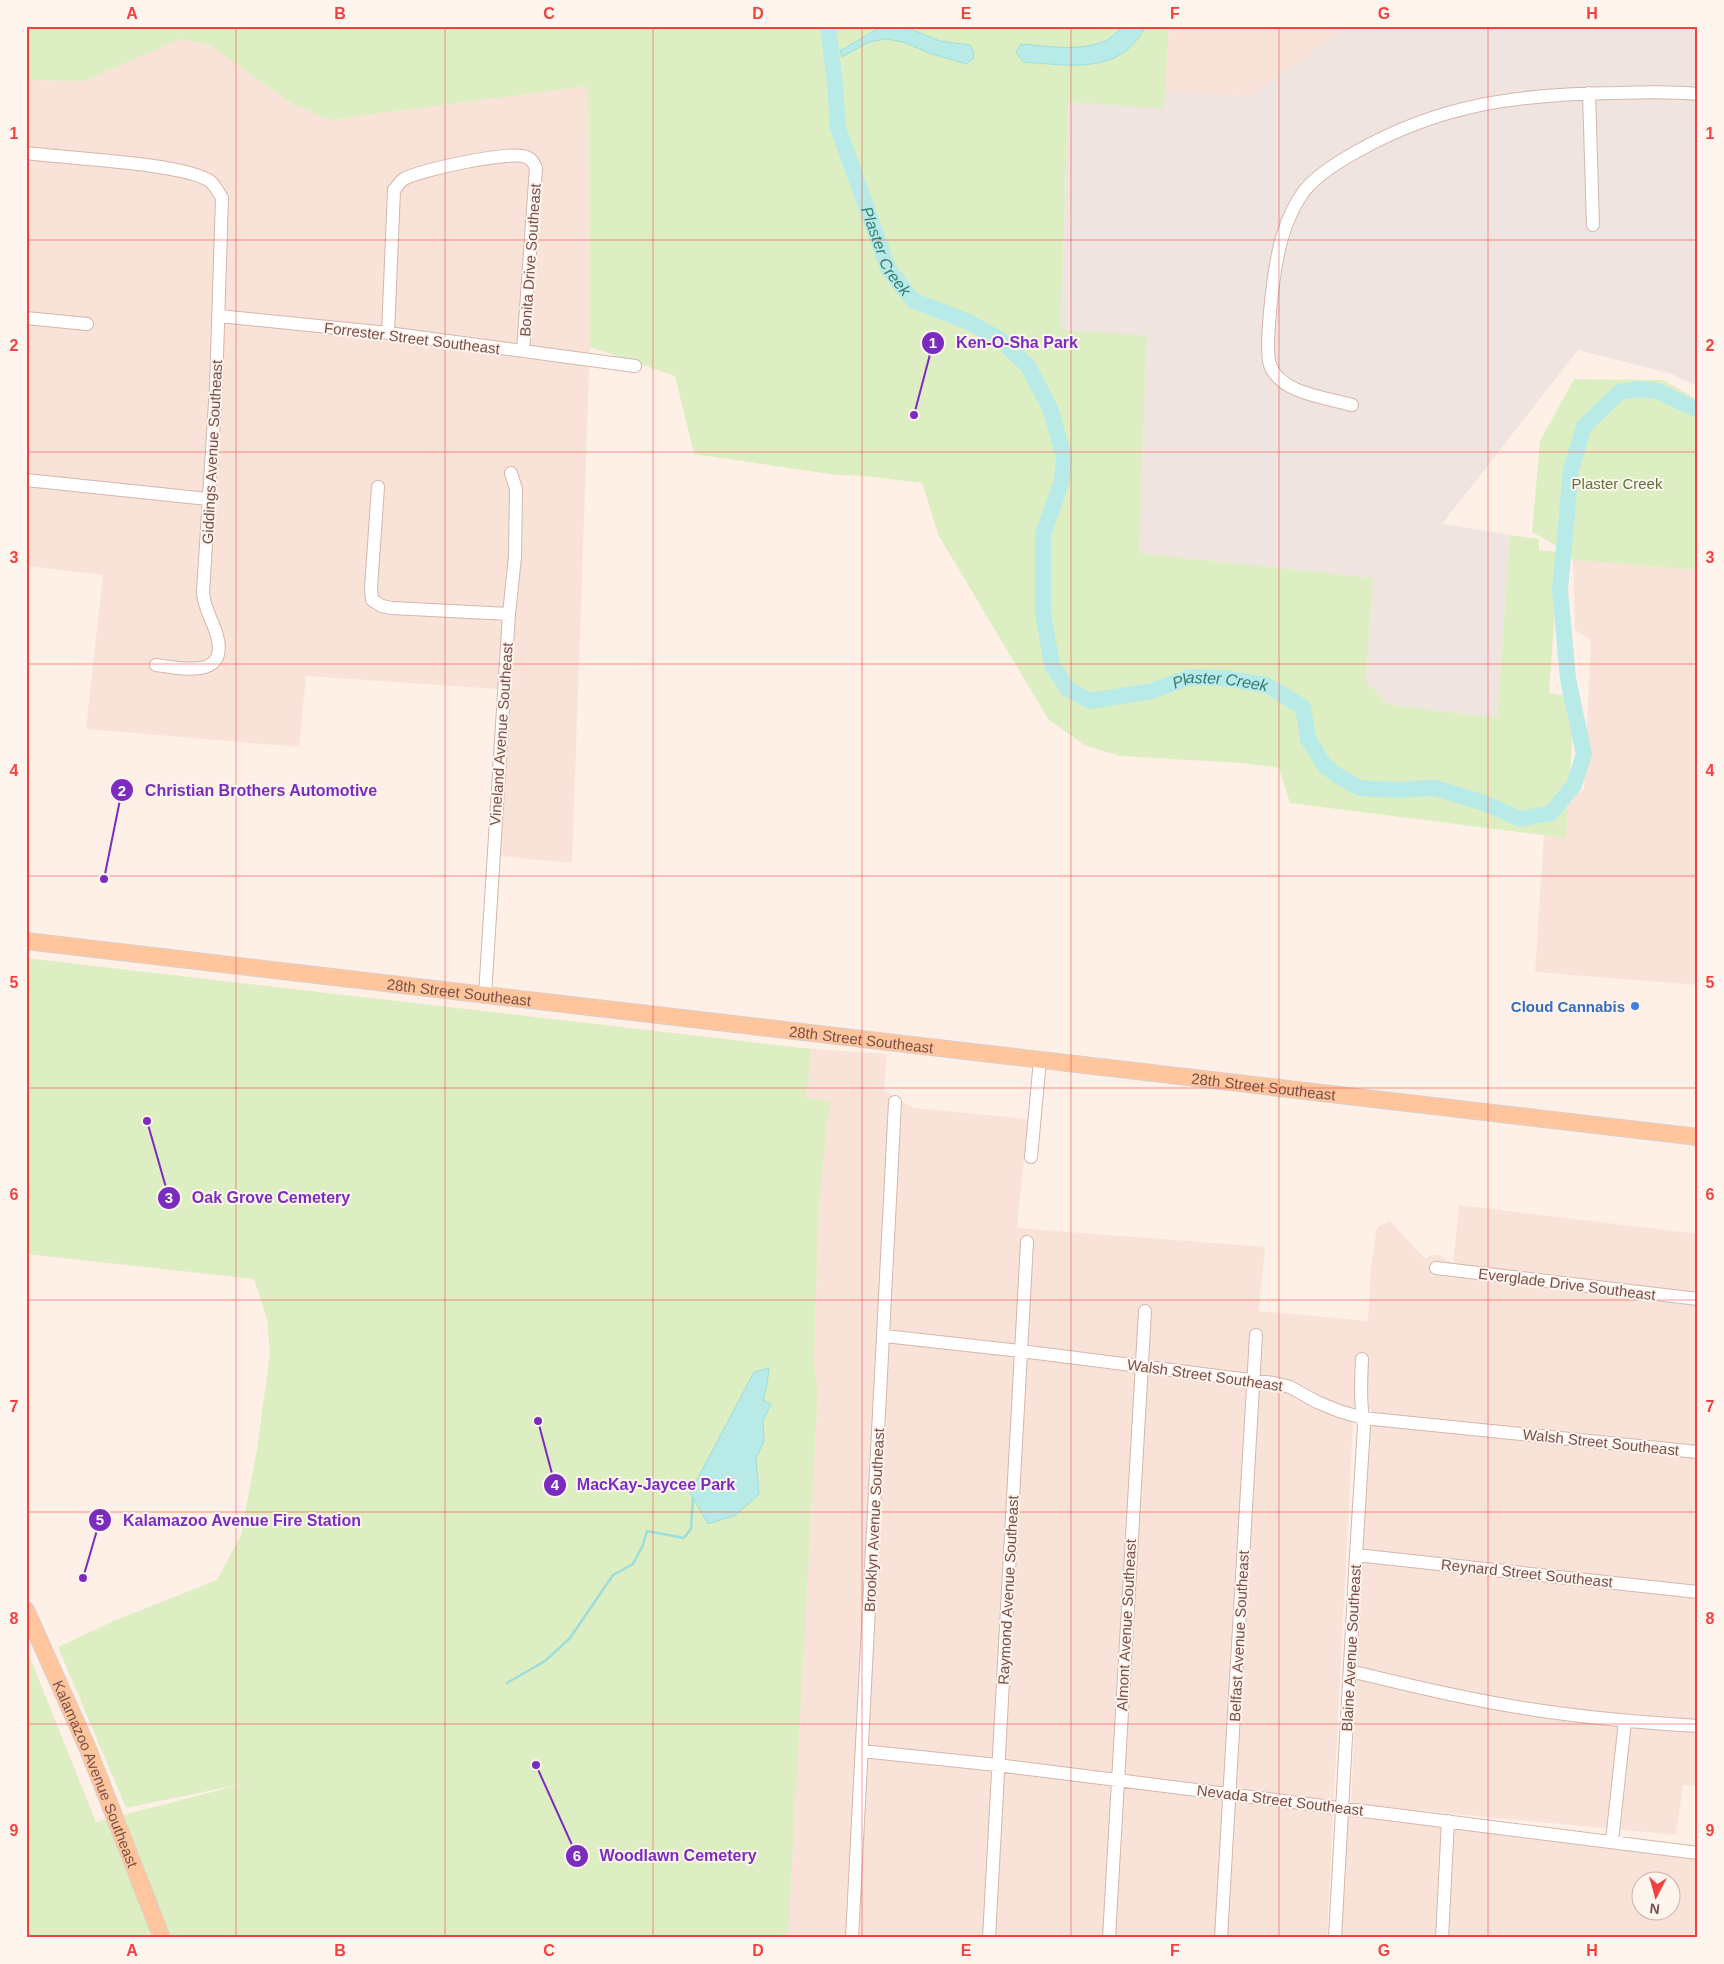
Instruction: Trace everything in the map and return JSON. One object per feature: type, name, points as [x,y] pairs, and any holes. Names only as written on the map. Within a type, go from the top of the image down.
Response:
[{"type":"main road","name":"28th Street Southeast","points":[[26,941],[1698,1137]]},
{"type":"main road","name":"Kalamazoo Avenue Southeast","points":[[26,1610],[88,1749],[162,1938]]},
{"type":"street","points":[[1352,405],[1296,390],[1279,380],[1270,364],[1268,329],[1272,288],[1282,232],[1305,190],[1334,164],[1382,137],[1448,112],[1527,96],[1645,92],[1698,94]]},
{"type":"street","points":[[1589,93],[1593,226]]},
{"type":"street","name":"Giddings Avenue Southeast","points":[[26,153],[168,168],[188,172],[211,182],[222,198],[219,316],[203,592],[204,606],[217,636],[219,648],[215,660],[207,667],[196,670],[156,665]]},
{"type":"street","name":"Bonita Drive Southeast","points":[[388,334],[394,190],[403,179],[432,171],[509,154],[525,156],[532,160],[536,168],[523,351]]},
{"type":"street","name":"Forrester Street Southeast","points":[[219,316],[388,334],[635,366]]},
{"type":"street","points":[[26,318],[87,324]]},
{"type":"street","name":"Vineland Avenue Southeast","points":[[485,995],[514,557],[516,489],[511,473]]},
{"type":"street","points":[[26,480],[208,500]]},
{"type":"street","points":[[378,488],[372,600],[392,608],[509,614]]},
{"type":"street","points":[[1032,1157],[1040,1060]]},
{"type":"street","name":"Brooklyn Avenue Southeast","points":[[852,1938],[896,1102]]},
{"type":"street","name":"Raymond Avenue Southeast","points":[[989,1938],[1027,1242]]},
{"type":"street","name":"Everglade Drive Southeast","points":[[1436,1268],[1698,1299]]},
{"type":"street","name":"Almont Avenue Southeast","points":[[1109,1938],[1145,1311]]},
{"type":"street","name":"Belfast Avenue Southeast","points":[[1221,1938],[1256,1335]]},
{"type":"street","name":"Walsh Street Southeast","points":[[885,1336],[1253,1380],[1290,1387],[1317,1402],[1363,1418],[1698,1452]]},
{"type":"street","name":"Blaine Avenue Southeast","points":[[1335,1938],[1364,1426],[1360,1390],[1362,1359]]},
{"type":"street","name":"Reynard Street Southeast","points":[[1356,1555],[1698,1592]]},
{"type":"street","points":[[1350,1671],[1442,1692],[1550,1712],[1625,1721],[1698,1726]]},
{"type":"street","points":[[1612,1841],[1625,1721]]},
{"type":"street","name":"Nevada Street Southeast","points":[[862,1752],[997,1765],[1698,1853]]},
{"type":"street","points":[[1442,1938],[1448,1821]]},
{"type":"shaded area","points":[[1169,26],[1348,26],[1250,97],[1165,90]]},
{"type":"shaded area","points":[[1348,26],[1698,26],[1698,387],[1672,374],[1578,350],[1442,524],[1510,535],[1497,718],[1387,704],[1366,681],[1373,578],[1139,553],[1147,335],[1061,330],[1068,102],[1164,109],[1165,90],[1250,97]]},
{"type":"shaded area","points":[[180,39],[209,45],[293,104],[330,120],[588,86],[590,347],[572,863],[488,855],[498,689],[306,676],[299,747],[86,729],[103,575],[26,566],[26,80],[85,81]]},
{"type":"shaded area","points":[[1573,560],[1698,570],[1698,985],[1535,972],[1544,835],[1566,838],[1568,800],[1584,789],[1591,640],[1575,630]]},
{"type":"shaded area","points":[[812,1049],[887,1054],[884,1090],[913,1108],[1028,1119],[1017,1228],[1265,1247],[1259,1311],[1368,1321],[1371,1267],[1377,1227],[1390,1221],[1425,1259],[1432,1255],[1439,1255],[1453,1264],[1459,1205],[1698,1234],[1698,1786],[1683,1785],[1676,1835],[1351,1804],[1368,1438],[1371,1409],[1340,1406],[1291,1381],[893,1341],[1278,1391],[1302,1396],[1353,1421],[1327,1938],[788,1938],[818,1393],[814,1360],[819,1204],[830,1101],[806,1098]]},
{"type":"shaded area","points":[[1348,1815],[1698,1857],[1698,1938],[1341,1938]]},
{"type":"green space","points":[[26,26],[1169,26],[1164,109],[1068,102],[1061,330],[1147,335],[1139,553],[1373,578],[1366,681],[1387,704],[1497,718],[1510,535],[1539,539],[1539,550],[1559,552],[1549,693],[1575,697],[1566,838],[1290,803],[1279,768],[1242,763],[1120,756],[1084,745],[1048,719],[939,536],[922,483],[865,476],[836,475],[694,454],[675,376],[590,347],[588,86],[330,120],[293,104],[209,45],[180,39],[85,81],[26,80]]},
{"type":"green space","name":"Plaster Creek","points":[[1574,379],[1663,380],[1698,400],[1698,570],[1573,560],[1550,542],[1532,532],[1540,441]]},
{"type":"green space","points":[[26,958],[812,1049],[806,1098],[830,1101],[819,1204],[814,1360],[818,1393],[788,1938],[26,1938],[26,1648],[96,1822],[247,1783],[126,1808],[58,1647],[116,1620],[217,1580],[241,1535],[257,1449],[270,1353],[267,1319],[254,1279],[26,1254]]},
{"type":"water","points":[[882,26],[903,26],[940,41],[970,45],[974,52],[973,59],[966,64],[929,53],[903,42],[886,39],[869,42],[842,57],[840,51]]},
{"type":"water","points":[[1123,26],[1146,26],[1135,42],[1122,53],[1108,60],[1092,64],[1058,65],[1023,62],[1016,52],[1021,44],[1074,47],[1095,44],[1110,38]]},
{"type":"water","points":[[769,1368],[763,1400],[771,1404],[763,1421],[764,1441],[756,1458],[759,1494],[736,1515],[708,1524],[690,1493],[754,1372]]},
{"type":"waterway","name":"Plaster Creek","points":[[828,26],[838,128],[889,270],[914,301],[967,321],[999,339],[1028,366],[1050,408],[1064,456],[1062,481],[1043,534],[1043,613],[1052,665],[1068,689],[1090,701],[1152,691],[1190,677],[1224,678],[1266,685],[1303,707],[1308,739],[1325,766],[1341,778],[1360,788],[1392,790],[1435,788],[1484,803],[1520,819],[1551,813],[1574,785],[1584,754],[1568,679],[1560,590],[1571,470],[1584,426],[1620,392],[1639,389],[1657,391],[1698,410]]},
{"type":"waterway","points":[[507,1683],[545,1661],[570,1638],[613,1575],[633,1564],[643,1545],[647,1531],[684,1538],[691,1529],[693,1498]]},
{"type":"place","name":"Ken-O-Sha Park","points":[[914,415]]},
{"type":"place","name":"Christian Brothers Automotive","points":[[104,879]]},
{"type":"place","name":"Cloud Cannabis","points":[[1635,1006]]},
{"type":"place","name":"Oak Grove Cemetery","points":[[147,1121]]},
{"type":"place","name":"MacKay-Jaycee Park","points":[[538,1421]]},
{"type":"place","name":"Kalamazoo Avenue Fire Station","points":[[83,1578]]},
{"type":"place","name":"Woodlawn Cemetery","points":[[536,1765]]}]
